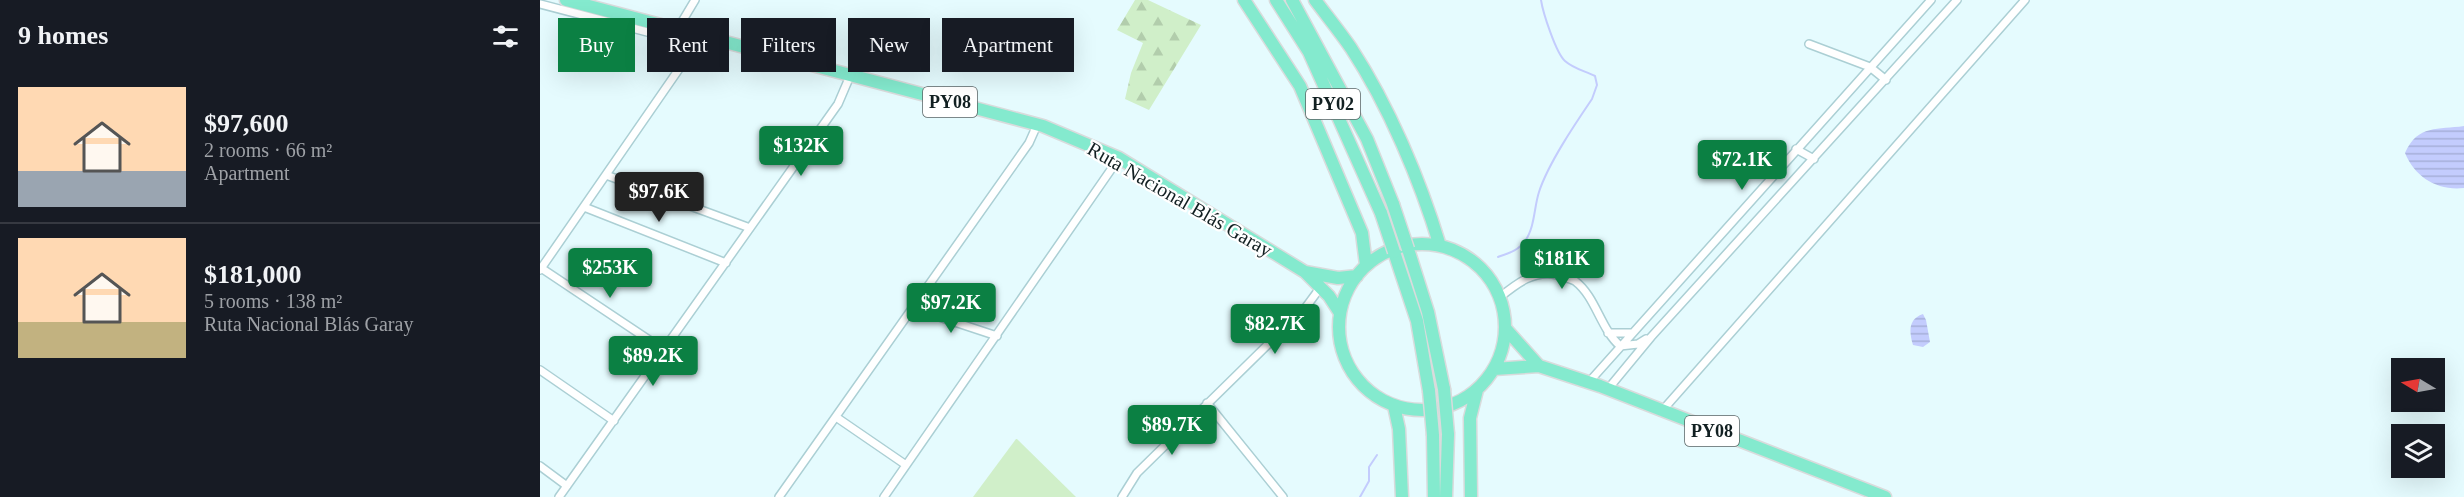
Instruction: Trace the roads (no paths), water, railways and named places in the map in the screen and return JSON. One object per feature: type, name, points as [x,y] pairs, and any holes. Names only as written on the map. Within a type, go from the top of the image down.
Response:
[{"type":"highway","name":"Ruta Nacional Blás Garay","points":[[566,0],[647,22]]},
{"type":"highway","points":[[1244,0],[1300,86],[1362,233],[1366,265]]},
{"type":"highway","name":"PY02","points":[[1276,0],[1309,52],[1381,213],[1417,321],[1429,391],[1433,435],[1434,497]]},
{"type":"highway","name":"PY02","points":[[1292,0],[1367,139],[1393,204],[1428,312],[1444,389],[1448,434],[1446,497]]},
{"type":"highway","points":[[1315,0],[1351,48],[1392,123],[1425,197],[1440,246]]},
{"type":"highway","name":"Ruta Nacional Blás Garay","points":[[729,45],[1037,125],[1083,142],[1119,158],[1305,272],[1329,296],[1340,314]]},
{"type":"highway","points":[[1417,244],[1440,246],[1470,259],[1482,270],[1500,297],[1505,328],[1500,356],[1494,369],[1477,390],[1466,399],[1438,409],[1423,411],[1394,406],[1369,392],[1350,369],[1340,342],[1340,314],[1349,287],[1366,265],[1394,249],[1417,244]]},
{"type":"highway","name":"Ruta Nacional Blás Garay","points":[[1305,272],[1338,278],[1357,276]]},
{"type":"highway","points":[[1505,328],[1539,366]]},
{"type":"highway","name":"PY08","points":[[1494,369],[1539,366],[1589,382],[1885,497]]},
{"type":"highway","points":[[1472,497],[1470,418],[1477,390]]},
{"type":"highway","points":[[1394,406],[1399,429],[1402,497]]},
{"type":"street","points":[[684,18],[695,0]]},
{"type":"street","points":[[1589,382],[1931,0]]},
{"type":"street","points":[[1608,389],[1651,337],[1958,0]]},
{"type":"street","points":[[1662,412],[2025,0]]},
{"type":"street","points":[[540,4],[647,32]]},
{"type":"street","points":[[1809,44],[1870,67],[1886,80]]},
{"type":"street","points":[[664,350],[541,269],[677,72]]},
{"type":"street","points":[[559,497],[838,104],[850,76]]},
{"type":"street","points":[[779,497],[1029,143],[1037,125]]},
{"type":"street","points":[[1796,150],[1814,159]]},
{"type":"street","points":[[884,497],[1119,158]]},
{"type":"street","points":[[606,175],[750,228]]},
{"type":"street","points":[[584,207],[726,262]]},
{"type":"street","points":[[1500,297],[1520,280],[1547,272],[1574,280],[1587,295],[1608,333],[1620,346]]},
{"type":"street","points":[[1122,497],[1137,473],[1306,307],[1320,288]]},
{"type":"street","points":[[912,308],[997,336]]},
{"type":"street","points":[[1608,333],[1632,333]]},
{"type":"street","points":[[1620,346],[1638,344],[1651,337]]},
{"type":"street","points":[[540,370],[614,421]]},
{"type":"street","points":[[1208,404],[1283,497]]},
{"type":"street","points":[[836,417],[906,465]]},
{"type":"street","points":[[540,466],[567,486]]},
{"type":"water","points":[[2464,126],[2464,188],[2436,185],[2428,181],[2409,162],[2405,153],[2416,137],[2430,130]]},
{"type":"water","points":[[1923,314],[1930,342],[1923,347],[1913,345],[1910,331],[1915,319]]},
{"type":"waterway","points":[[1498,257],[1510,253],[1523,244],[1533,223],[1537,198],[1543,181],[1562,144],[1592,99],[1597,85],[1595,76],[1572,66],[1561,57],[1550,32],[1541,0]]},
{"type":"waterway","points":[[1360,497],[1369,481],[1369,467],[1377,455]]}]
